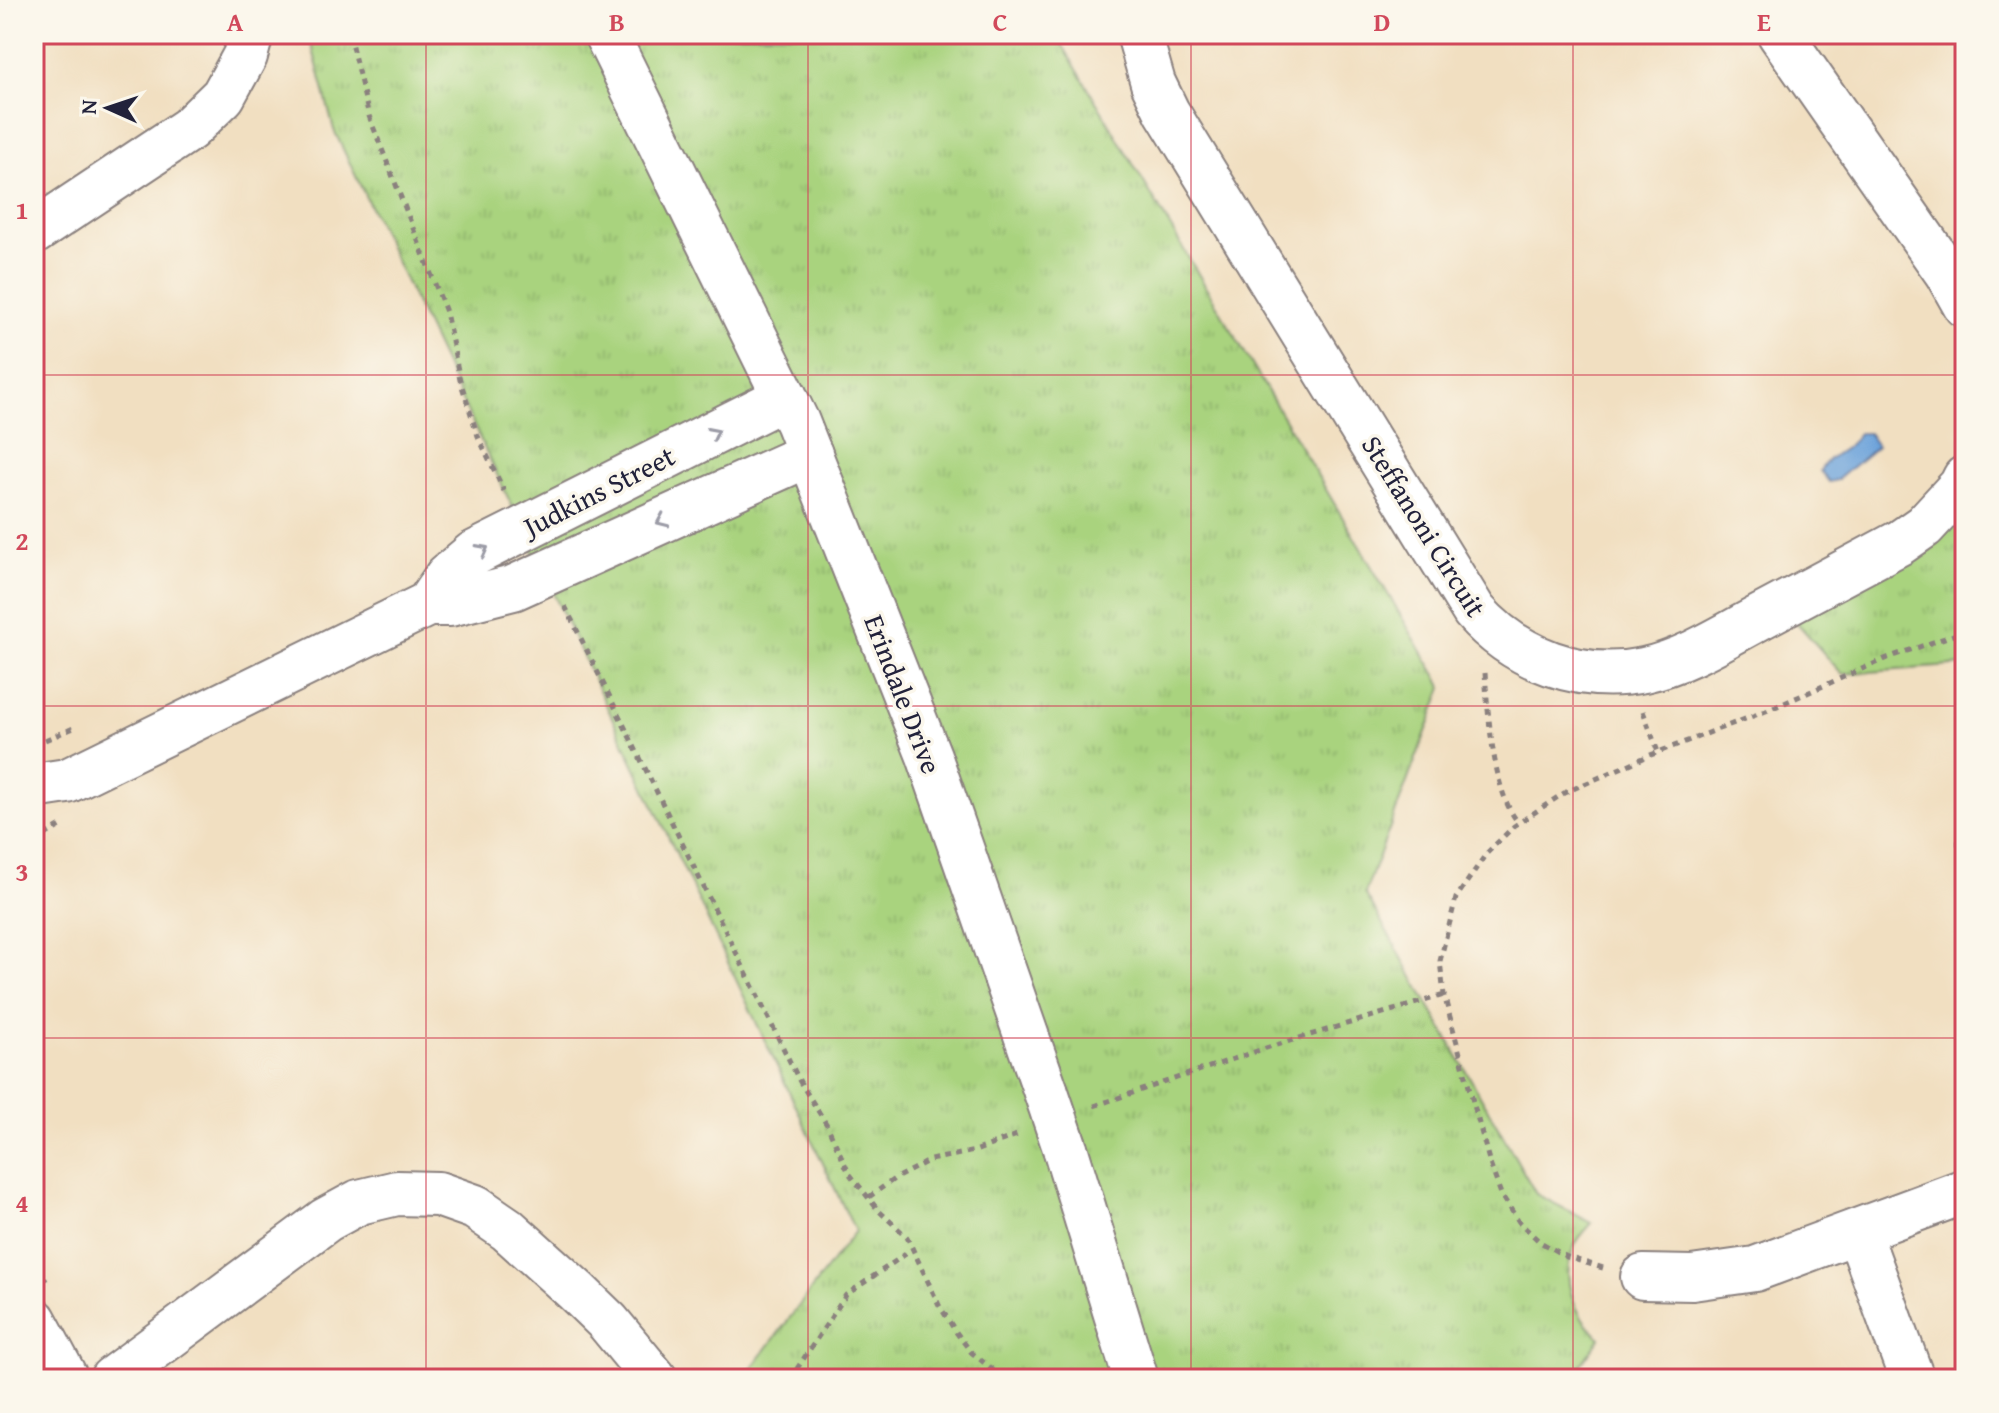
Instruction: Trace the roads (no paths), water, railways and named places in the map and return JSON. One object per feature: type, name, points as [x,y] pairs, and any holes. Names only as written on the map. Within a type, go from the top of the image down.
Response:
[{"type":"street","points":[[34,232],[189,129],[223,96],[245,56],[251,34]]},
{"type":"street","name":"Erindale Drive","points":[[606,34],[785,397],[810,454],[929,756],[1065,1148],[1136,1379]]},
{"type":"street","name":"Steffanoni Circuit","points":[[1139,34],[1153,83],[1176,125],[1474,611],[1506,642],[1548,664],[1596,673],[1645,670],[1690,654],[1901,542],[1924,526],[1965,478]]},
{"type":"street","points":[[1780,34],[1947,273],[1965,305]]},
{"type":"street","name":"Judkins Street","points":[[428,604],[447,576],[473,554],[785,397]]},
{"type":"street","name":"Judkins Street","points":[[34,811],[49,800],[50,783],[428,604],[450,604],[513,588],[810,454]]},
{"type":"street","points":[[1643,1277],[1692,1278],[1755,1269],[1965,1191]]},
{"type":"street","points":[[112,1379],[326,1220],[359,1202],[397,1193],[438,1194],[475,1207],[507,1229],[608,1322],[655,1379]]},
{"type":"street","points":[[1858,1231],[1912,1379]]},
{"type":"street","points":[[34,1320],[66,1379]]},
{"type":"water","points":[[1859,433],[1868,433],[1877,446],[1837,480],[1829,482],[1820,471],[1824,464]]}]
